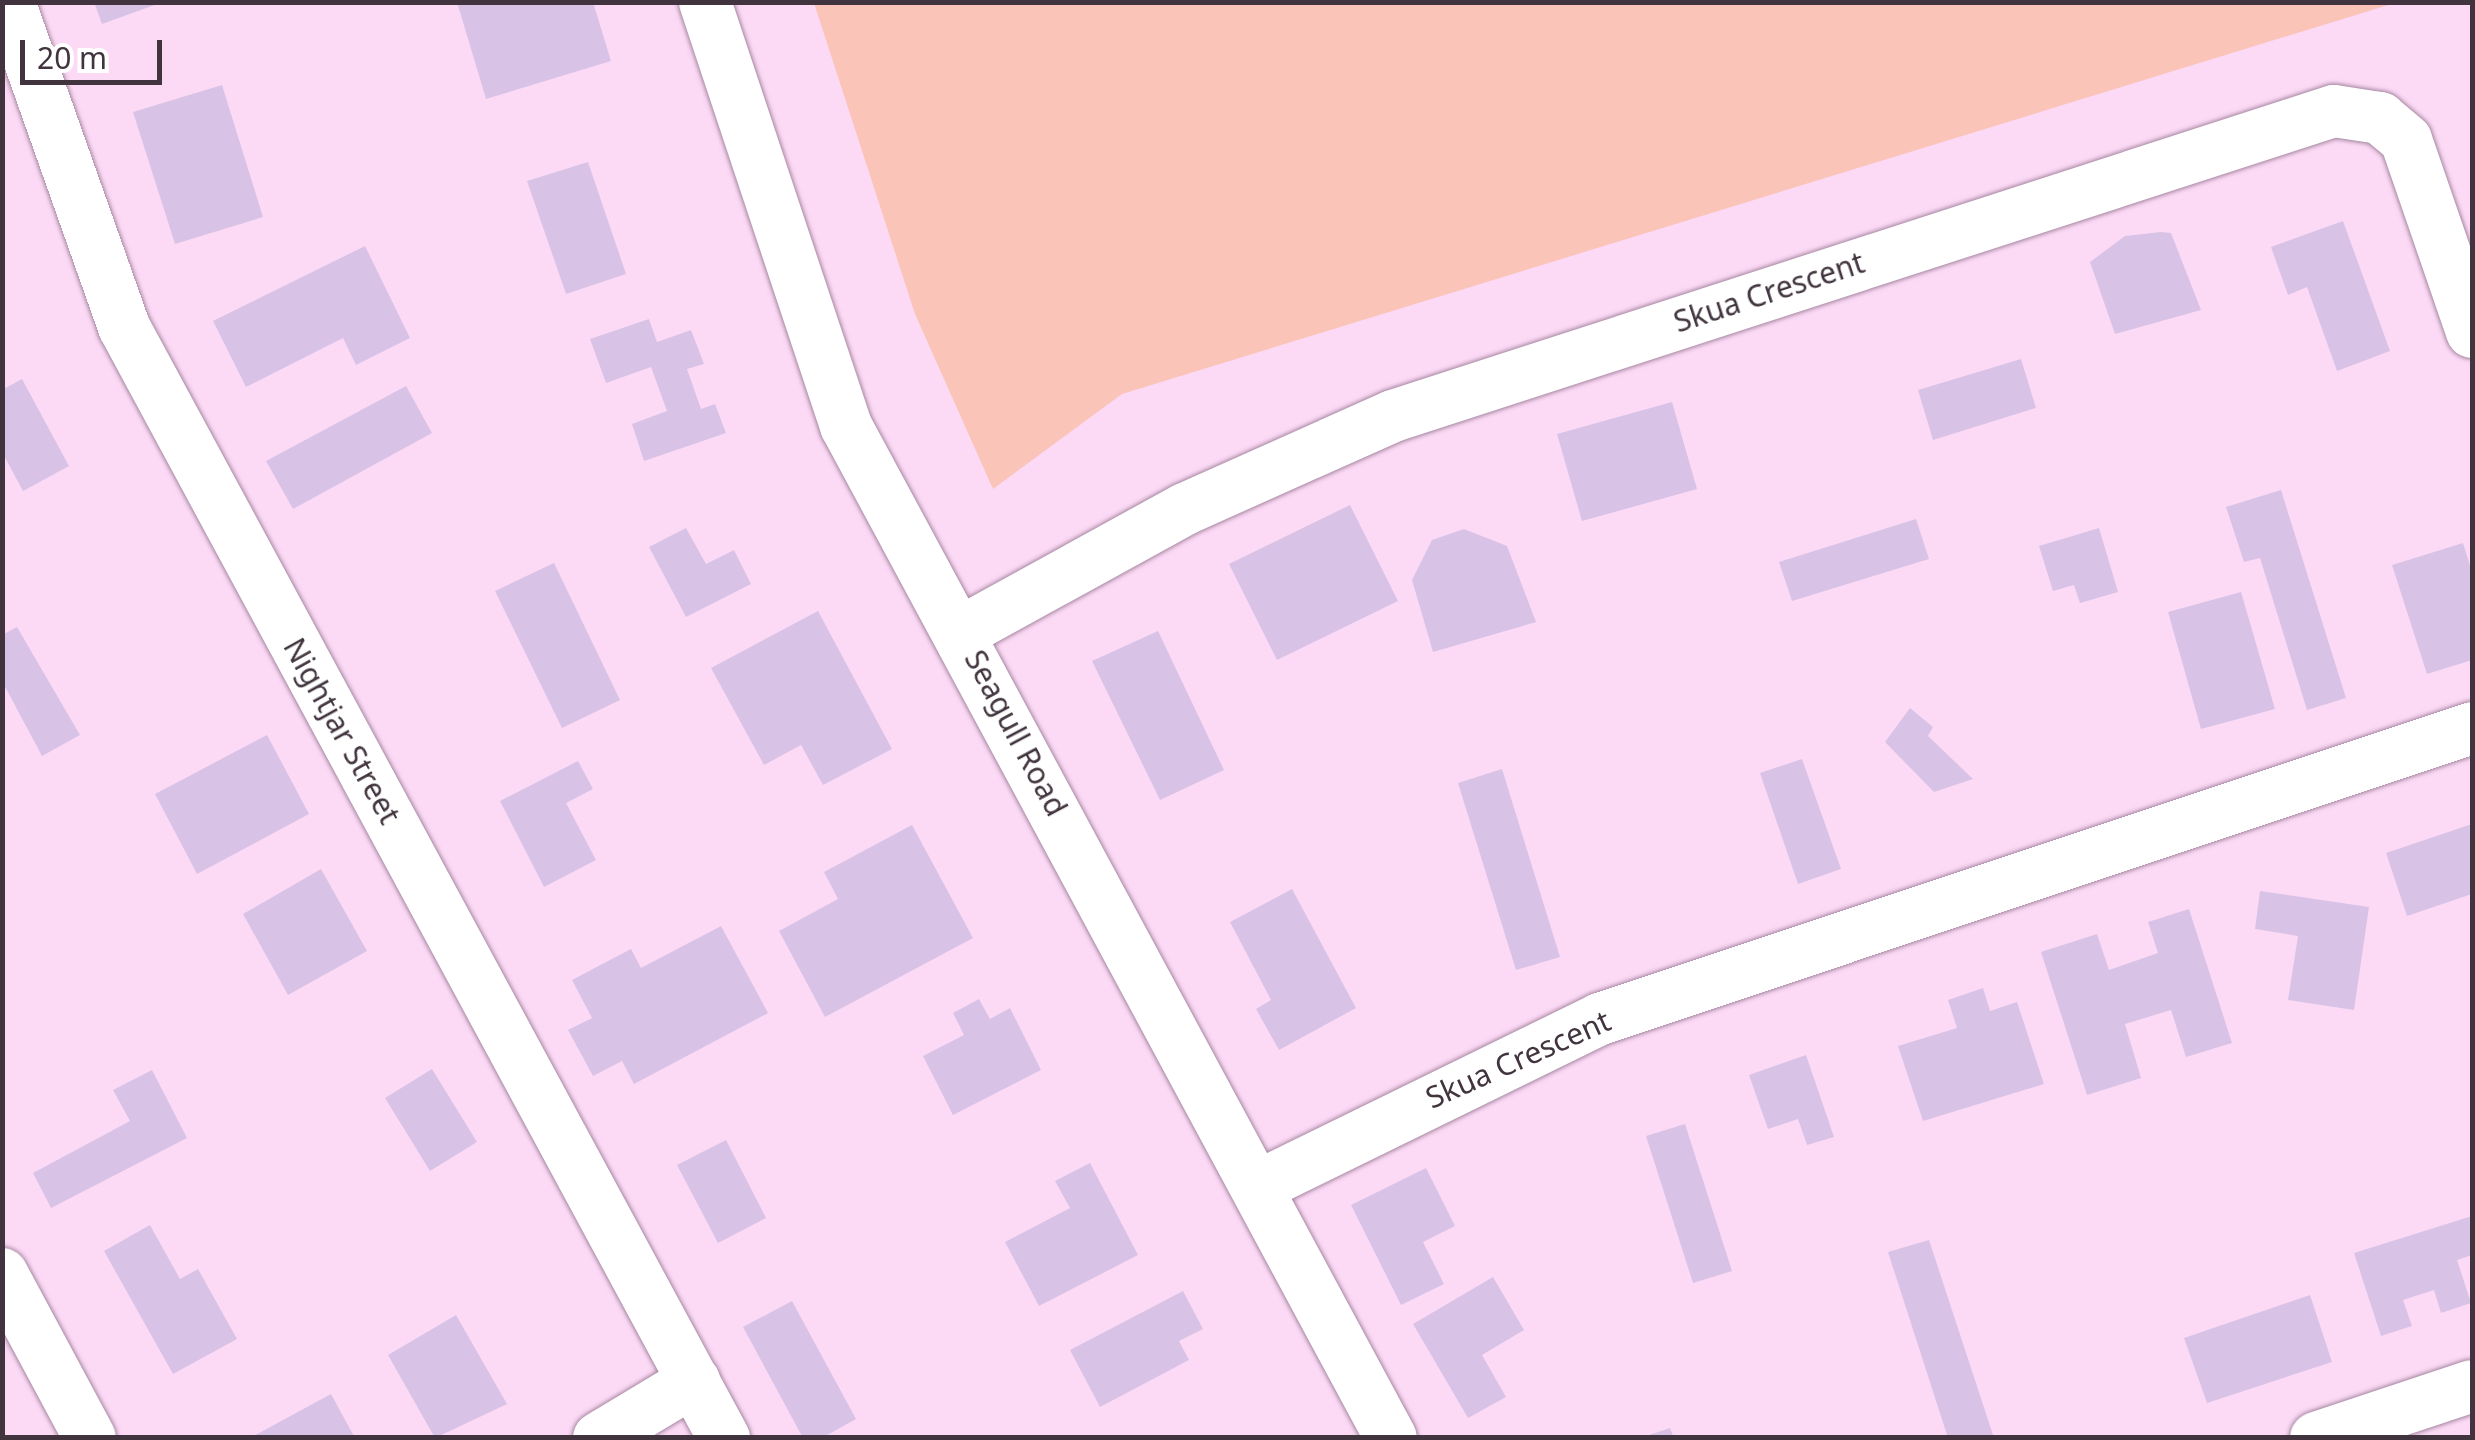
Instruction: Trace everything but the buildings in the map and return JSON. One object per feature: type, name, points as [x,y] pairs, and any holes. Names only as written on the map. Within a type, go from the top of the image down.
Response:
[{"type":"street","name":"Nightjar Street","points":[[9,2],[124,328],[724,1438]]},
{"type":"street","name":"Seagull Road","points":[[705,2],[835,399],[1391,1438]]},
{"type":"street","name":"Skua Crescent","points":[[962,631],[1185,509],[1393,416],[2334,111],[2380,118],[2406,140],[2472,332]]},
{"type":"street","name":"Skua Crescent","points":[[1256,1186],[1600,1019],[2472,728]]},
{"type":"street","points":[[2,1274],[90,1438]]},
{"type":"street","points":[[598,1438],[694,1382]]},
{"type":"street","points":[[2316,1438],[2472,1386]]},
{"type":"shaded area","points":[[814,2],[2395,3],[1122,394],[993,489],[915,314]]}]
